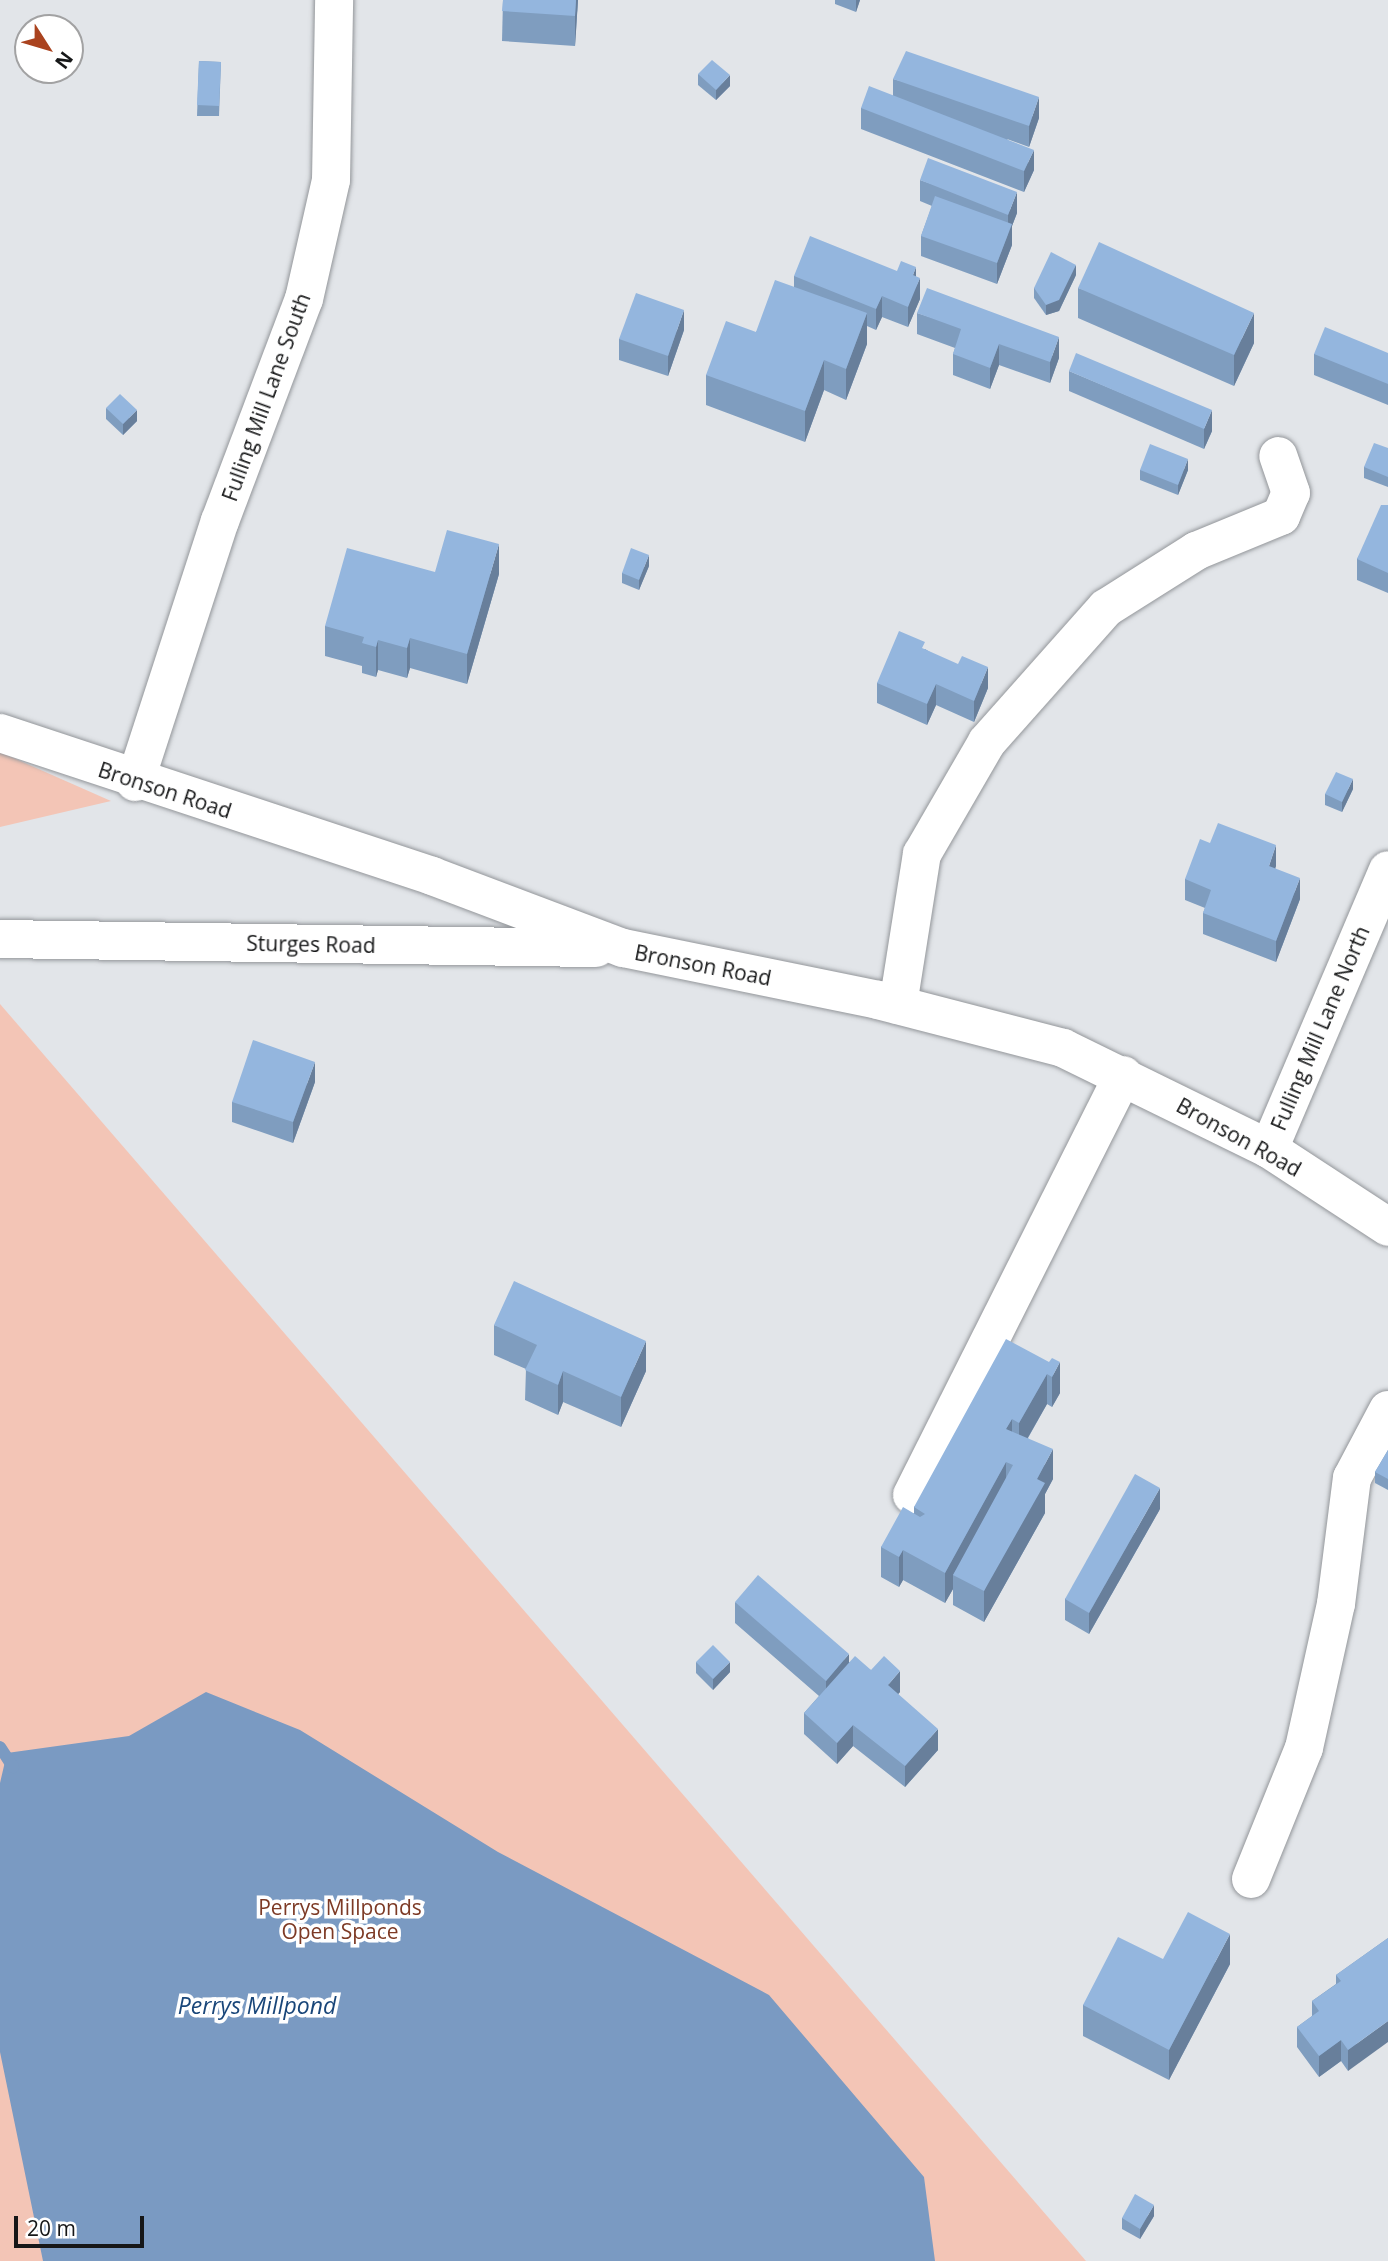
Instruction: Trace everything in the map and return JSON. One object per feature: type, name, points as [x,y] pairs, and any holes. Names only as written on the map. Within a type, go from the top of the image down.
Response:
[{"type":"main road","name":"Fulling Mill Lane South","points":[[135,782],[220,522],[304,299],[331,180],[334,0]]},
{"type":"main road","points":[[898,1005],[922,854],[987,742],[1105,608],[1196,551],[1282,516],[1291,494],[1278,456]]},
{"type":"main road","name":"Bronson Road","points":[[0,733],[135,782],[432,876],[623,948],[898,1005],[1063,1048],[1269,1149],[1388,1227]]},
{"type":"main road","name":"Fulling Mill Lane North","points":[[1269,1149],[1388,870]]},
{"type":"main road","name":"Sturges Road","points":[[0,939],[623,948]]},
{"type":"main road","points":[[912,1495],[1122,1075]]},
{"type":"main road","points":[[1251,1879],[1304,1748],[1336,1604],[1352,1478],[1388,1410]]},
{"type":"green space","points":[[0,752],[111,801],[0,827]]},
{"type":"green space","name":"Perrys Millponds Open Space","points":[[0,1004],[1086,2261],[0,2261]]},
{"type":"water","name":"Perrys Millpond","points":[[206,1692],[300,1730],[498,1852],[769,1995],[924,2177],[935,2261],[43,2261],[0,2052],[0,1783],[7,1753],[129,1736]]},
{"type":"building","points":[[503,0],[576,0],[575,16],[502,11]]},
{"type":"building","points":[[906,51],[1039,97],[1029,126],[893,79]]},
{"type":"building","points":[[712,60],[730,75],[716,90],[698,74]]},
{"type":"building","points":[[199,61],[221,62],[219,106],[197,105]]},
{"type":"building","points":[[869,86],[1034,150],[1024,171],[861,108]]},
{"type":"building","points":[[928,158],[1017,192],[1008,215],[920,180]]},
{"type":"building","points":[[935,196],[1012,224],[997,263],[921,236]]},
{"type":"building","points":[[810,236],[897,271],[901,261],[916,267],[913,275],[920,278],[908,307],[882,296],[876,309],[794,276]]},
{"type":"building","points":[[1099,242],[1254,313],[1234,355],[1078,288]]},
{"type":"building","points":[[1051,252],[1076,265],[1059,300],[1046,305],[1034,288]]},
{"type":"building","points":[[775,280],[867,313],[846,369],[824,360],[805,411],[706,375],[726,321],[756,332]]},
{"type":"building","points":[[927,288],[1059,337],[1050,362],[999,344],[990,368],[953,354],[961,329],[917,313]]},
{"type":"building","points":[[636,293],[684,310],[668,356],[619,339]]},
{"type":"building","points":[[1325,327],[1388,353],[1388,384],[1314,354]]},
{"type":"building","points":[[1076,353],[1212,410],[1204,429],[1069,371]]},
{"type":"building","points":[[120,394],[137,410],[123,424],[106,408]]},
{"type":"building","points":[[1374,443],[1388,448],[1388,477],[1364,467]]},
{"type":"building","points":[[1150,444],[1188,459],[1178,485],[1140,470]]},
{"type":"building","points":[[1381,505],[1388,505],[1388,573],[1357,559]]},
{"type":"building","points":[[447,530],[499,544],[467,654],[410,638],[407,648],[378,640],[376,647],[362,643],[364,637],[325,626],[347,548],[435,572]]},
{"type":"building","points":[[631,548],[649,555],[639,580],[622,573]]},
{"type":"building","points":[[899,631],[925,642],[922,648],[958,664],[962,656],[988,667],[974,701],[936,684],[927,704],[877,683]]},
{"type":"building","points":[[1336,772],[1353,779],[1342,802],[1325,794]]},
{"type":"building","points":[[1218,823],[1276,845],[1269,866],[1300,878],[1276,941],[1203,913],[1211,890],[1185,879],[1200,839],[1210,843]]},
{"type":"building","points":[[253,1040],[315,1062],[293,1122],[232,1102]]},
{"type":"building","points":[[514,1281],[646,1341],[621,1397],[563,1371],[558,1385],[525,1370],[537,1345],[494,1325]]},
{"type":"building","points":[[1006,1339],[1049,1362],[1052,1358],[1060,1362],[1052,1377],[1047,1374],[1019,1423],[1012,1419],[1006,1429],[1053,1449],[1037,1479],[1045,1483],[984,1591],[953,1575],[1013,1465],[1006,1462],[945,1573],[903,1550],[899,1557],[881,1547],[903,1507],[920,1517],[925,1514],[914,1507]]},
{"type":"building","points":[[1388,1450],[1388,1479],[1375,1472]]},
{"type":"building","points":[[1135,1474],[1160,1488],[1089,1613],[1065,1599]]},
{"type":"building","points":[[758,1575],[849,1654],[826,1681],[735,1602]]},
{"type":"building","points":[[713,1645],[730,1662],[713,1679],[696,1662]]},
{"type":"building","points":[[855,1656],[871,1670],[884,1656],[900,1671],[888,1685],[938,1729],[905,1766],[853,1725],[837,1743],[804,1713]]},
{"type":"building","points":[[1188,1912],[1230,1934],[1169,2050],[1083,2005],[1118,1937],[1163,1959]]},
{"type":"building","points":[[1388,1938],[1388,2021],[1348,2050],[1341,2040],[1319,2056],[1297,2027],[1319,2011],[1312,2001],[1341,1981],[1336,1975]]},
{"type":"building","points":[[1135,2194],[1154,2205],[1140,2229],[1122,2218]]},
{"type":"waterway","points":[[0,1747],[13,1767]]}]
